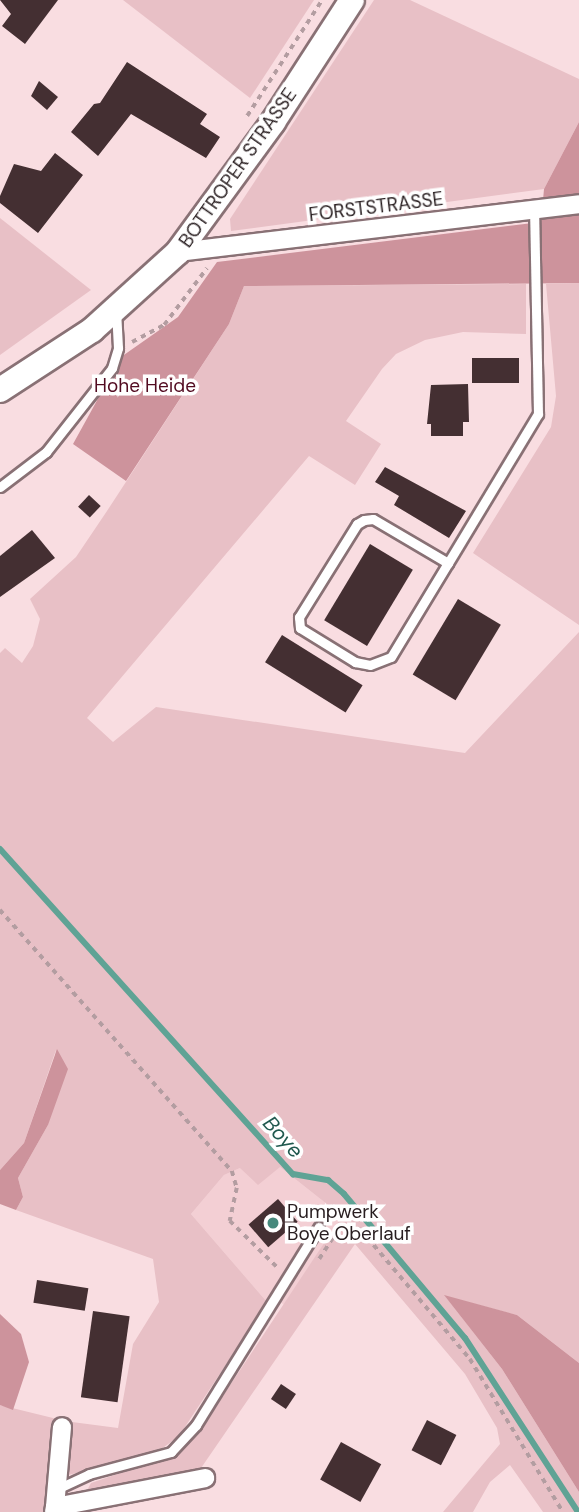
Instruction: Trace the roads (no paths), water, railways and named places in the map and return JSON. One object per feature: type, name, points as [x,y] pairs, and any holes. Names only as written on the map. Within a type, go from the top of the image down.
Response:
[{"type":"main road","name":"BOTTROPER STRASSE","points":[[0,390],[92,330],[178,252],[273,122],[352,0]]},
{"type":"street","name":"FORSTSTRASSE","points":[[178,252],[579,204]]},
{"type":"street","points":[[62,1427],[55,1503],[205,1478]]},
{"type":"lane","points":[[448,564],[373,519],[364,520],[357,524],[299,617],[300,628],[355,662],[380,664],[391,657],[448,564],[538,414],[534,209]]},
{"type":"lane","points":[[0,487],[46,452],[112,368],[118,348],[116,309]]},
{"type":"lane","points":[[55,1503],[89,1474],[171,1452],[196,1425],[319,1227]]},
{"type":"waterway","name":"Boye","points":[[0,849],[293,1174],[328,1180],[344,1194],[465,1338],[578,1512]]},
{"type":"place","name":"Pumpwerk Boye Oberlauf","points":[[273,1223]]},
{"type":"park label","name":"Hohe Heide","points":[[145,386]]}]
